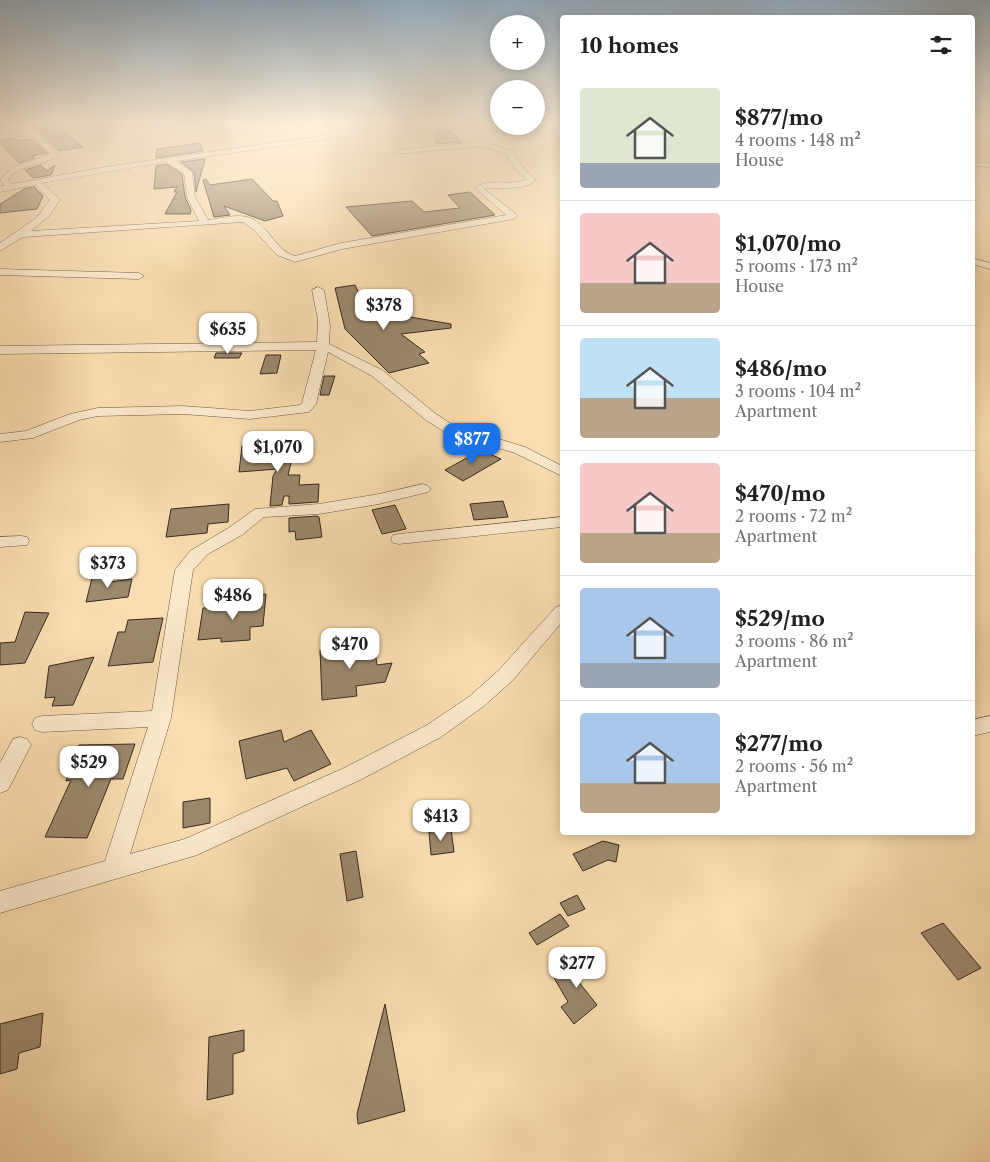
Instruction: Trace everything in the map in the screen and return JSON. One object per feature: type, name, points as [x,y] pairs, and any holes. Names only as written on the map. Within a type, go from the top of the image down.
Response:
[{"type":"street","points":[[5,179],[10,187]]},
{"type":"street","points":[[0,189],[47,179]]},
{"type":"street","points":[[189,179],[191,197],[205,223]]},
{"type":"street","points":[[19,234],[246,219],[270,243],[289,258],[295,259],[341,246],[511,217],[512,215],[479,188],[490,185],[525,184],[532,179]]},
{"type":"street","points":[[0,248],[46,214],[54,204],[55,200],[36,181]]},
{"type":"street","points":[[975,263],[990,266]]},
{"type":"street","points":[[0,272],[139,276]]},
{"type":"street","points":[[0,438],[33,434],[75,417],[98,412],[183,410],[250,415],[300,410],[309,404],[323,346],[324,328],[318,290]]},
{"type":"street","points":[[0,350],[323,346],[377,373],[448,428],[520,450],[560,471]]},
{"type":"street","points":[[114,869],[161,718],[184,570],[193,555],[202,548],[235,531],[254,515],[261,512],[319,509],[378,500],[423,489]]},
{"type":"street","points":[[399,539],[560,522]]},
{"type":"street","points":[[0,542],[21,540]]},
{"type":"street","points":[[0,902],[189,848],[352,774],[434,731],[478,701],[506,675],[560,613]]},
{"type":"street","points":[[42,724],[161,718]]},
{"type":"street","points":[[975,727],[990,724]]},
{"type":"street","points":[[0,784],[20,745]]},
{"type":"building","points":[[155,179],[183,179],[185,197],[191,210],[190,214],[165,214],[177,192],[174,192],[177,187],[154,189]]},
{"type":"building","points":[[195,179],[199,179],[196,192]]},
{"type":"building","points":[[206,179],[210,185],[252,179],[273,201],[277,201],[283,216],[265,221],[224,206],[230,215],[214,217],[203,180]]},
{"type":"building","points":[[34,187],[43,196],[37,209],[0,213],[0,204],[24,189]]},
{"type":"building","points":[[470,192],[495,215],[372,236],[346,207],[412,201],[424,212],[460,208],[448,195]]},
{"type":"building","points":[[355,285],[369,315],[398,308],[410,317],[451,324],[451,328],[401,334],[425,352],[419,354],[429,363],[389,373],[345,329],[335,288]]},
{"type":"building","points":[[224,329],[253,330],[248,341],[220,341]]},
{"type":"building","points":[[216,353],[242,353],[239,358],[214,358]]},
{"type":"building","points":[[266,355],[281,355],[277,373],[260,374]]},
{"type":"building","points":[[324,376],[335,376],[329,395],[320,395]]},
{"type":"building","points":[[293,442],[296,443],[288,475],[300,475],[299,485],[319,484],[318,502],[289,504],[289,496],[284,496],[282,505],[270,506],[273,476],[277,469],[239,472],[242,446],[283,443],[282,446],[291,446]]},
{"type":"building","points":[[481,450],[501,459],[463,481],[445,470]]},
{"type":"building","points":[[503,501],[508,517],[474,520],[470,504]]},
{"type":"building","points":[[229,504],[228,522],[208,524],[207,533],[166,537],[171,509]]},
{"type":"building","points":[[395,505],[406,529],[382,534],[372,510]]},
{"type":"building","points":[[319,517],[322,537],[296,540],[295,531],[289,532],[289,518]]},
{"type":"building","points":[[111,576],[110,582],[132,579],[128,597],[86,602],[92,578]]},
{"type":"building","points":[[266,594],[263,626],[250,627],[250,640],[221,642],[221,638],[198,640],[203,608],[249,605],[250,596]]},
{"type":"building","points":[[25,612],[49,613],[25,663],[0,665],[0,643],[15,642]]},
{"type":"building","points":[[163,618],[153,662],[108,666],[118,632],[125,632],[128,620]]},
{"type":"building","points":[[374,643],[377,665],[392,663],[385,682],[356,686],[357,696],[322,700],[320,650]]},
{"type":"building","points":[[94,657],[73,705],[52,706],[55,697],[45,698],[49,666]]},
{"type":"building","points":[[281,730],[284,742],[311,730],[331,764],[294,781],[287,768],[246,779],[239,741]]},
{"type":"building","points":[[135,744],[123,779],[111,779],[87,838],[45,837],[71,780],[66,781],[79,745]]},
{"type":"building","points":[[210,798],[210,823],[183,828],[183,802]]},
{"type":"building","points":[[451,829],[454,852],[431,855],[429,832]]},
{"type":"building","points":[[603,841],[619,845],[616,862],[608,860],[583,871],[573,854]]},
{"type":"building","points":[[356,851],[363,897],[347,901],[340,854]]},
{"type":"building","points":[[577,895],[585,909],[568,916],[560,903]]},
{"type":"building","points":[[560,914],[569,926],[537,945],[529,933]]},
{"type":"building","points":[[943,923],[981,968],[958,980],[921,933]]},
{"type":"building","points":[[593,955],[601,968],[578,981],[597,1005],[574,1024],[561,1007],[568,1002],[553,976]]},
{"type":"building","points":[[385,1004],[405,1111],[358,1124],[357,1114]]},
{"type":"building","points":[[43,1013],[40,1047],[19,1053],[17,1069],[0,1074],[0,1024]]},
{"type":"building","points":[[244,1030],[244,1051],[233,1054],[233,1094],[207,1100],[209,1037]]}]
